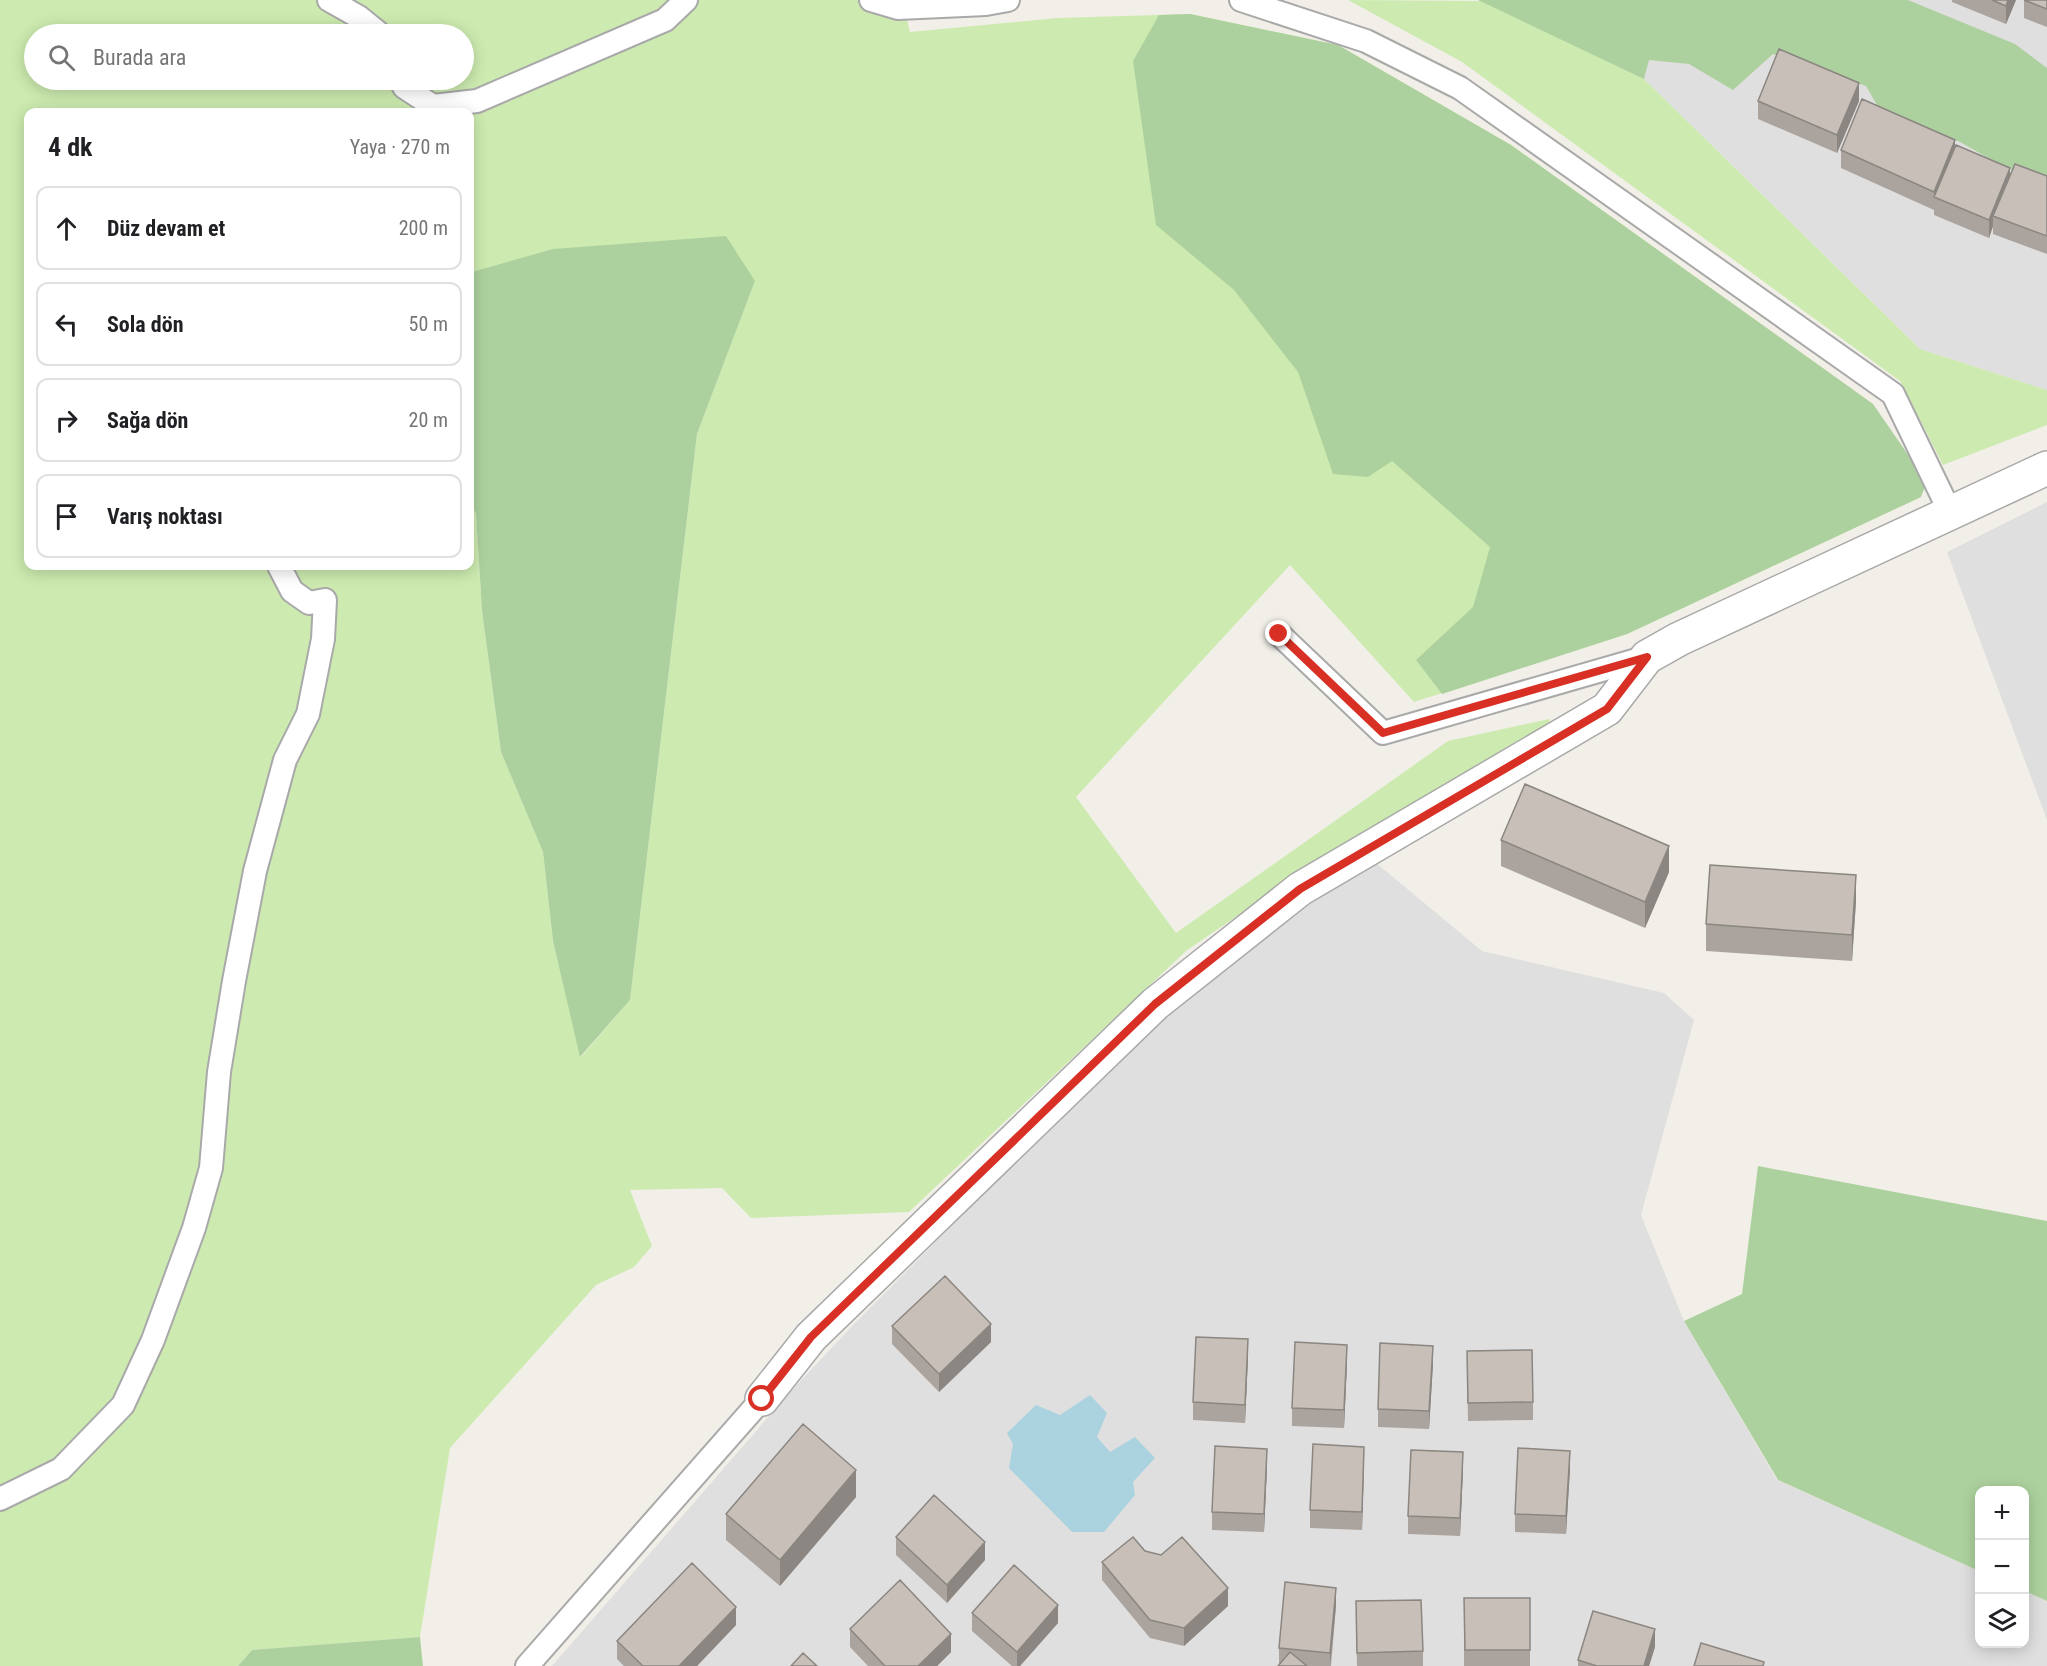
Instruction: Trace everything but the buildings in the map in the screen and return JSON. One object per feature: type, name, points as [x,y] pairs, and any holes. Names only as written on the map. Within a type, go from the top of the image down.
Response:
[{"type":"street","points":[[762,1399],[811,1337],[1155,1004],[1300,889],[1607,709],[1647,657],[1679,639],[2047,468]]},
{"type":"lane","points":[[329,0],[368,24]]},
{"type":"lane","points":[[407,90],[421,106],[477,101],[665,20],[686,0]]},
{"type":"lane","points":[[871,0],[898,8],[986,4],[1008,0]]},
{"type":"lane","points":[[1240,0],[1366,41],[1460,88],[1893,394],[1950,512]]},
{"type":"lane","points":[[0,1499],[60,1468],[123,1405],[153,1340],[194,1228],[211,1167],[219,1072],[255,871],[285,760],[308,714],[323,639],[325,600],[309,603],[292,591],[281,570]]},
{"type":"lane","points":[[1279,634],[1383,733],[1647,657]]},
{"type":"lane","points":[[527,1666],[762,1399]]},
{"type":"shaded area","points":[[1478,0],[2047,0],[2047,390],[1920,349],[1644,79]]},
{"type":"shaded area","points":[[2047,502],[2047,820],[1947,552]]},
{"type":"shaded area","points":[[1375,862],[1482,951],[1664,993],[1694,1020],[1641,1215],[1684,1321],[1777,1480],[1975,1569],[1975,1648],[2029,1648],[2029,1593],[2047,1601],[2047,1666],[552,1666],[791,1391],[857,1321],[1155,1022],[1303,905]]},
{"type":"green space","points":[[0,0],[902,0],[910,32],[1057,18],[1190,14],[1338,45],[1511,145],[1873,404],[1921,497],[1627,634],[1414,702],[1290,565],[1076,797],[1176,933],[1448,741],[1549,719],[1553,730],[1285,883],[1186,951],[909,1212],[751,1218],[722,1188],[630,1190],[652,1246],[634,1267],[596,1285],[450,1448],[420,1637],[252,1650],[238,1666],[0,1666]],"holes":[[[24,108],[474,108],[474,272],[755,281],[697,434],[630,1000],[581,1057],[553,941],[543,852],[501,752],[482,611],[474,510],[474,570],[24,570]]]},
{"type":"green space","points":[[1348,0],[1482,1],[1644,79],[1920,349],[2047,390],[2047,425],[1943,465],[1900,381],[1462,62]]},
{"type":"green space","points":[[1478,0],[1908,0],[2015,44],[2047,68],[2047,186],[1997,163],[1960,142],[1877,105],[1866,86],[1773,54],[1733,90],[1689,64],[1649,60],[1644,79]]},
{"type":"green space","points":[[1190,14],[1338,45],[1511,145],[1873,404],[1927,482],[1921,497],[1627,634],[1442,694],[1416,660],[1473,607],[1490,547],[1392,461],[1368,477],[1333,474],[1298,372],[1234,290],[1156,225],[1133,61],[1159,15]]},
{"type":"green space","points":[[726,236],[755,281],[697,434],[630,1000],[580,1057],[553,941],[543,852],[501,752],[482,611],[474,510],[474,271],[553,249]]},
{"type":"green space","points":[[1758,1166],[2047,1221],[2047,1601],[2029,1593],[2029,1486],[1975,1486],[1975,1569],[1778,1480],[1684,1321],[1742,1294]]},
{"type":"green space","points":[[420,1637],[423,1666],[238,1666],[252,1650]]},
{"type":"water","points":[[1090,1395],[1107,1413],[1097,1437],[1110,1452],[1135,1437],[1155,1458],[1133,1482],[1135,1495],[1104,1532],[1072,1532],[1009,1468],[1013,1444],[1007,1433],[1036,1405],[1060,1415]]},
{"type":"route","points":[[762,1399],[811,1337],[1155,1004],[1300,889],[1607,709],[1647,657],[1383,733],[1279,634]]}]
